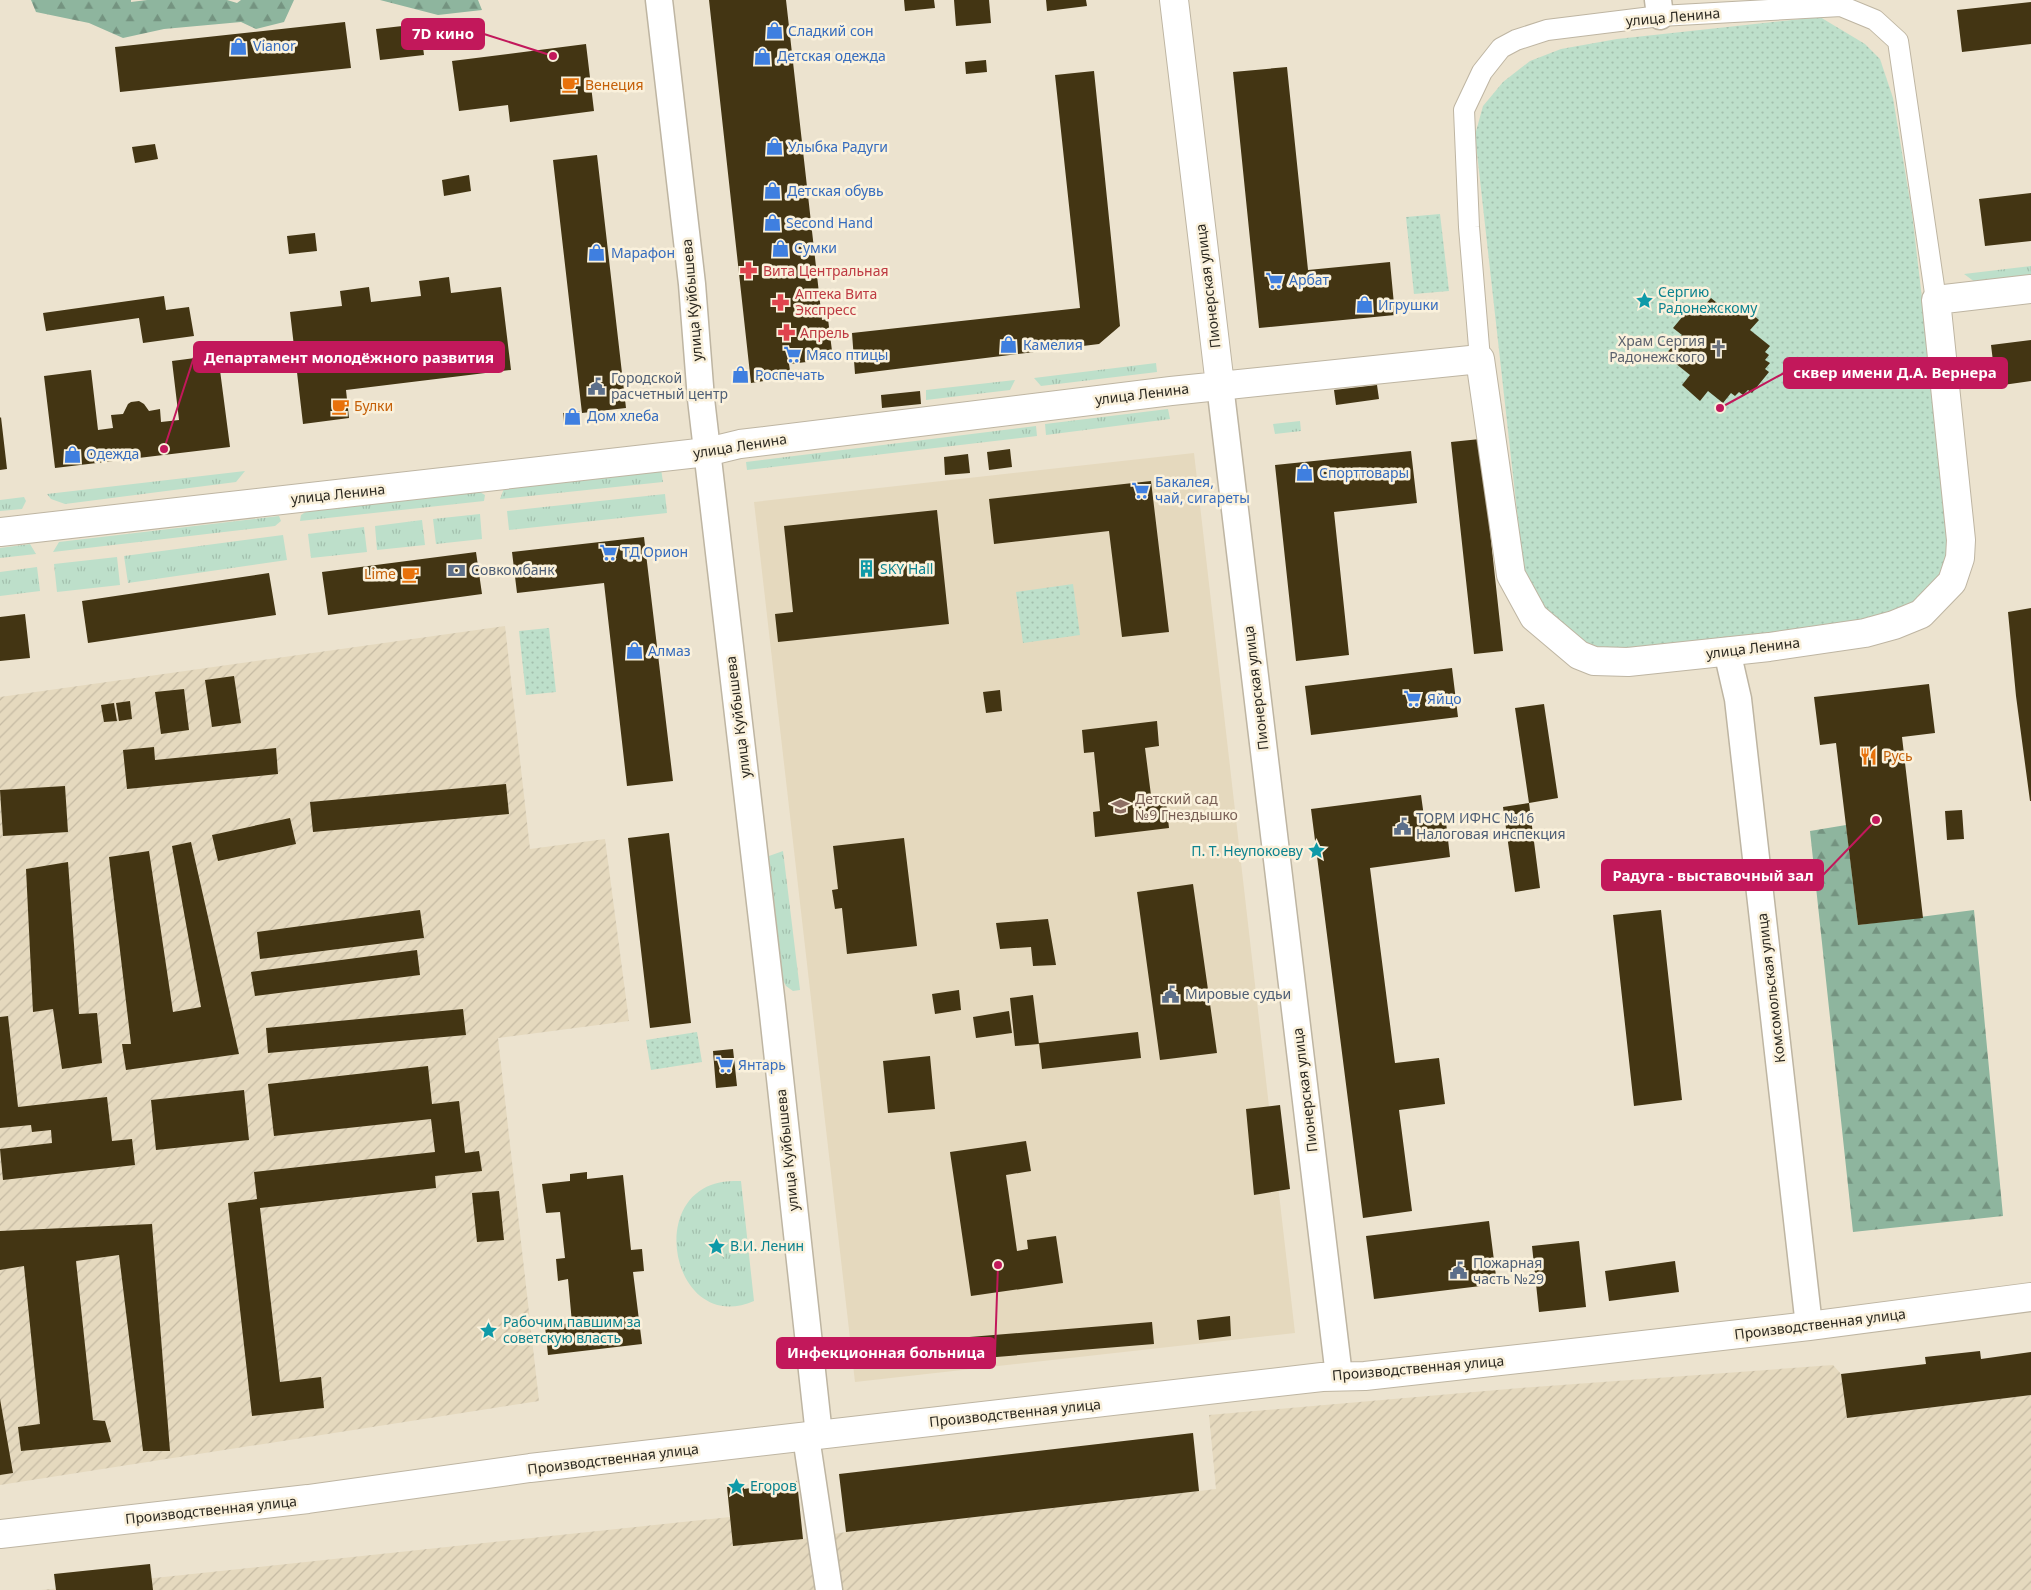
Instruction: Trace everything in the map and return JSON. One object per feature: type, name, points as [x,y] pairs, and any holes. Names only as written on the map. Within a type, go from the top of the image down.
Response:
[{"type":"street","name":"улица Куйбышева","points":[[659,0],[692,284],[707,452],[772,1005],[829,1590]]},
{"type":"street","name":"Пионерская улица","points":[[1174,0],[1339,1376]]},
{"type":"street","name":"улица Ленина","points":[[1841,6],[1875,20],[1898,41],[1936,300],[1961,540],[1960,558],[1952,582],[1921,614],[1865,634],[1628,662],[1594,661],[1578,655],[1534,617],[1511,575],[1480,359],[1470,227],[1464,110],[1482,72],[1501,48],[1516,40],[1547,30],[1659,8],[1841,6]]},
{"type":"street","points":[[1936,300],[2031,289]]},
{"type":"street","name":"улица Ленина","points":[[0,532],[707,452],[740,444],[1220,385],[1480,359]]},
{"type":"street","name":"Комсомольская улица","points":[[1727,651],[1738,699],[1810,1326]]},
{"type":"street","name":"Производственная улица","points":[[0,1534],[308,1499],[530,1468],[1339,1376],[1365,1376],[1810,1326],[2031,1298]]},
{"type":"shaded area","points":[[1194,453],[1295,1333],[855,1382],[754,502]]},
{"type":"shaded area","points":[[505,626],[530,849],[605,839],[629,1021],[498,1038],[539,1401],[0,1485],[0,697]]},
{"type":"shaded area","points":[[1833,1365],[1841,1374],[1847,1418],[2031,1395],[2031,1590],[41,1590],[730,1517],[803,1539],[846,1532],[1216,1489],[1209,1415],[1520,1388]]},
{"type":"green space","points":[[31,0],[131,0],[131,2],[147,0],[227,0],[237,3],[241,0],[294,0],[284,22],[256,29],[241,22],[164,29],[123,38],[89,23],[36,12]]},
{"type":"green space","points":[[380,0],[478,0],[482,10],[438,15]]},
{"type":"green space","points":[[1820,17],[1865,44],[1880,59],[1893,98],[1912,213],[1950,537],[1944,564],[1926,596],[1919,603],[1891,618],[1712,641],[1605,649],[1578,640],[1560,629],[1526,582],[1475,135],[1483,106],[1503,82],[1530,61],[1561,49],[1617,39]]},
{"type":"green space","points":[[1440,214],[1449,291],[1414,294],[1406,217]]},
{"type":"green space","points":[[2031,266],[2031,279],[1979,285],[1964,274]]},
{"type":"green space","points":[[1156,363],[1157,372],[1041,386],[1034,378]]},
{"type":"green space","points":[[1015,380],[1010,390],[926,400],[926,390]]},
{"type":"green space","points":[[1168,409],[1170,419],[1046,435],[1045,424]]},
{"type":"green space","points":[[1300,421],[1301,431],[1275,434],[1273,424]]},
{"type":"green space","points":[[1036,426],[1037,436],[747,470],[746,462]]},
{"type":"green space","points":[[661,469],[663,482],[500,499],[505,486]]},
{"type":"green space","points":[[245,471],[236,482],[65,504],[51,499],[47,494]]},
{"type":"green space","points":[[478,491],[485,495],[484,501],[300,521],[301,515],[307,511]]},
{"type":"green space","points":[[665,494],[667,513],[509,530],[507,511]]},
{"type":"green space","points":[[24,497],[26,501],[22,509],[0,511],[0,500]]},
{"type":"green space","points":[[480,514],[482,539],[436,544],[433,519]]},
{"type":"green space","points":[[279,516],[281,521],[275,526],[53,552],[59,542]]},
{"type":"green space","points":[[422,520],[425,545],[377,550],[375,526]]},
{"type":"green space","points":[[364,527],[367,552],[311,558],[308,534]]},
{"type":"green space","points":[[283,535],[287,560],[128,583],[124,556]]},
{"type":"green space","points":[[30,544],[36,554],[0,558],[0,548]]},
{"type":"green space","points":[[117,557],[120,585],[57,592],[54,564]]},
{"type":"green space","points":[[37,567],[40,591],[0,596],[0,572]]},
{"type":"green space","points":[[1073,584],[1080,635],[1023,643],[1016,592]]},
{"type":"green space","points":[[549,628],[556,692],[526,695],[519,631]]},
{"type":"green space","points":[[1846,825],[1858,925],[1974,910],[2003,1216],[1853,1232],[1810,831]]},
{"type":"green space","points":[[783,851],[800,990],[793,991],[786,986],[783,980],[769,856]]},
{"type":"green space","points":[[697,1032],[702,1062],[651,1070],[646,1040]]},
{"type":"green space","points":[[741,1181],[754,1301],[728,1306],[706,1300],[690,1285],[680,1264],[676,1241],[680,1218],[691,1198],[711,1185]]},
{"type":"building","points":[[709,0],[786,0],[822,320],[828,319],[833,359],[789,364],[791,377],[751,383]]},
{"type":"building","points":[[904,0],[934,0],[935,8],[905,11]]},
{"type":"building","points":[[954,0],[989,0],[991,23],[956,26]]},
{"type":"building","points":[[1046,0],[1086,0],[1087,6],[1047,11]]},
{"type":"building","points":[[2031,2],[2031,44],[1962,52],[1957,10]]},
{"type":"building","points":[[345,22],[351,68],[120,92],[115,47]]},
{"type":"building","points":[[420,24],[424,55],[380,60],[376,29]]},
{"type":"building","points":[[586,44],[594,111],[510,122],[508,105],[459,111],[452,61]]},
{"type":"building","points":[[986,60],[987,72],[966,74],[965,62]]},
{"type":"building","points":[[1287,67],[1308,270],[1390,262],[1395,315],[1259,328],[1233,72]]},
{"type":"building","points":[[1094,71],[1120,326],[1099,344],[855,374],[852,333],[1080,308],[1055,75]]},
{"type":"building","points":[[155,144],[158,159],[135,163],[132,147]]},
{"type":"building","points":[[597,155],[626,408],[582,413],[553,160]]},
{"type":"building","points":[[469,175],[471,191],[444,196],[442,180]]},
{"type":"building","points":[[2031,193],[2031,241],[1985,246],[1979,199]]},
{"type":"building","points":[[315,233],[317,251],[289,254],[287,236]]},
{"type":"building","points":[[449,277],[451,293],[501,287],[511,370],[346,390],[349,418],[303,424],[290,312],[342,306],[340,291],[369,287],[371,302],[421,296],[419,281]]},
{"type":"building","points":[[164,296],[166,310],[189,307],[194,336],[143,343],[139,318],[46,331],[43,313]]},
{"type":"building","name":"Храм Сергия Радонежского","points":[[1711,298],[1732,315],[1741,305],[1759,320],[1750,330],[1770,346],[1765,352],[1769,355],[1765,360],[1770,363],[1765,369],[1769,372],[1752,393],[1748,390],[1743,395],[1739,392],[1735,396],[1731,393],[1723,403],[1708,391],[1700,401],[1682,385],[1690,375],[1665,355],[1682,335],[1673,328],[1688,310],[1695,316]]},
{"type":"building","points":[[2031,340],[2031,381],[1996,386],[1991,345]]},
{"type":"building","points":[[218,355],[230,447],[55,468],[44,376],[91,370],[98,430],[113,428],[111,415],[123,414],[128,404],[139,401],[149,411],[160,409],[161,422],[179,420],[172,361]]},
{"type":"building","points":[[1377,385],[1379,399],[1336,405],[1334,390]]},
{"type":"building","points":[[920,391],[921,404],[882,408],[881,395]]},
{"type":"building","points":[[580,411],[581,422],[564,423],[563,413]]},
{"type":"building","points":[[0,418],[7,469],[0,470]]},
{"type":"building","points":[[1480,439],[1503,651],[1474,654],[1451,442]]},
{"type":"building","points":[[1010,449],[1012,467],[989,470],[987,452]]},
{"type":"building","points":[[1411,451],[1417,503],[1334,512],[1349,655],[1296,661],[1275,465]]},
{"type":"building","points":[[968,454],[970,473],[945,475],[944,457]]},
{"type":"building","points":[[1151,481],[1169,632],[1122,637],[1109,531],[994,544],[989,499]]},
{"type":"building","name":"SKY Hall","points":[[937,510],[949,624],[778,642],[775,614],[793,612],[784,526]]},
{"type":"building","points":[[644,537],[673,781],[627,786],[604,583],[517,593],[512,552]]},
{"type":"building","points":[[476,552],[482,594],[328,615],[322,572]]},
{"type":"building","points":[[269,573],[276,615],[88,643],[82,601]]},
{"type":"building","points":[[2031,608],[2030,801],[2016,696],[2008,612]]},
{"type":"building","points":[[25,614],[30,658],[0,661],[0,617]]},
{"type":"building","points":[[1452,668],[1458,717],[1311,735],[1305,686]]},
{"type":"building","points":[[234,676],[241,723],[212,727],[205,680]]},
{"type":"building","points":[[1929,684],[1935,733],[1902,737],[1923,918],[1858,925],[1836,743],[1820,745],[1814,697]]},
{"type":"building","points":[[184,689],[189,730],[161,734],[155,692]]},
{"type":"building","points":[[1000,690],[1002,711],[986,713],[983,692]]},
{"type":"building","points":[[130,701],[132,719],[119,721],[116,703]]},
{"type":"building","points":[[114,703],[117,721],[104,722],[101,705]]},
{"type":"building","points":[[1544,704],[1558,798],[1529,803],[1515,708]]},
{"type":"building","points":[[1157,721],[1159,746],[1145,748],[1152,803],[1166,801],[1169,828],[1095,837],[1093,812],[1100,811],[1094,752],[1084,753],[1082,730]]},
{"type":"building","points":[[154,747],[155,760],[276,748],[278,774],[127,789],[123,750]]},
{"type":"building","points":[[506,784],[509,814],[313,832],[310,802]]},
{"type":"building","points":[[65,786],[68,832],[3,836],[0,790]]},
{"type":"building","points":[[1421,795],[1425,824],[1446,822],[1450,857],[1370,868],[1395,1063],[1439,1058],[1445,1104],[1399,1110],[1412,1211],[1363,1218],[1311,809]]},
{"type":"building","points":[[1529,803],[1540,888],[1515,892],[1503,807]]},
{"type":"building","points":[[1962,810],[1964,839],[1947,840],[1945,811]]},
{"type":"building","points":[[290,818],[296,844],[218,861],[212,835]]},
{"type":"building","points":[[669,833],[691,1023],[650,1028],[628,838]]},
{"type":"building","points":[[904,838],[917,946],[847,954],[842,908],[835,909],[832,890],[838,889],[833,846]]},
{"type":"building","points":[[191,842],[239,1054],[126,1070],[122,1044],[131,1044],[109,857],[149,851],[173,1012],[201,1007],[172,846]]},
{"type":"building","points":[[68,862],[79,1014],[97,1013],[102,1063],[62,1069],[53,1009],[33,1012],[26,869]]},
{"type":"building","points":[[1193,884],[1217,1053],[1160,1060],[1137,892]]},
{"type":"building","points":[[420,910],[424,938],[260,959],[257,932]]},
{"type":"building","points":[[1661,910],[1682,1100],[1634,1106],[1613,915]]},
{"type":"building","points":[[1048,919],[1056,965],[1033,966],[1031,947],[1000,949],[996,923]]},
{"type":"building","points":[[417,950],[420,975],[255,996],[251,972]]},
{"type":"building","points":[[959,990],[961,1010],[935,1014],[932,994]]},
{"type":"building","points":[[1033,995],[1039,1044],[1015,1046],[1010,998]]},
{"type":"building","points":[[463,1009],[466,1035],[268,1053],[266,1028]]},
{"type":"building","points":[[1009,1011],[1012,1033],[976,1038],[973,1017]]},
{"type":"building","points":[[8,1016],[18,1107],[107,1097],[112,1141],[132,1139],[135,1165],[3,1180],[0,1149],[52,1143],[51,1130],[32,1132],[31,1125],[0,1128],[0,1017]]},
{"type":"building","points":[[1138,1032],[1141,1058],[1042,1069],[1039,1043]]},
{"type":"building","points":[[733,1049],[737,1086],[716,1088],[713,1051]]},
{"type":"building","points":[[930,1056],[935,1109],[888,1113],[883,1061]]},
{"type":"building","points":[[428,1066],[432,1104],[459,1101],[465,1153],[479,1151],[482,1171],[435,1176],[436,1188],[260,1208],[280,1382],[321,1377],[324,1408],[252,1416],[228,1203],[257,1199],[254,1172],[435,1152],[431,1119],[274,1136],[268,1084]]},
{"type":"building","points":[[244,1090],[249,1140],[156,1150],[151,1100]]},
{"type":"building","points":[[1280,1105],[1290,1189],[1254,1195],[1246,1109]]},
{"type":"building","points":[[1026,1141],[1031,1171],[1006,1175],[1017,1251],[1028,1249],[1027,1240],[1056,1236],[1063,1283],[971,1296],[950,1152]]},
{"type":"building","points":[[587,1172],[587,1179],[623,1175],[631,1250],[642,1249],[644,1271],[633,1272],[642,1344],[548,1355],[545,1326],[572,1323],[568,1279],[558,1281],[556,1259],[565,1258],[560,1212],[546,1213],[542,1184],[570,1181],[570,1174]]},
{"type":"building","points":[[499,1191],[504,1240],[477,1242],[472,1193]]},
{"type":"building","points":[[1489,1221],[1497,1284],[1374,1299],[1366,1236]]},
{"type":"building","points":[[152,1224],[170,1451],[143,1451],[119,1255],[76,1261],[93,1420],[105,1421],[111,1442],[21,1451],[18,1427],[40,1424],[24,1266],[0,1270],[0,1231]]},
{"type":"building","points":[[1579,1241],[1586,1307],[1539,1312],[1532,1246]]},
{"type":"building","points":[[1675,1261],[1679,1292],[1609,1301],[1605,1271]]},
{"type":"building","points":[[1230,1316],[1231,1336],[1199,1340],[1197,1320]]},
{"type":"building","points":[[1152,1322],[1154,1344],[874,1367],[872,1345]]},
{"type":"building","points":[[1980,1351],[1981,1359],[2031,1352],[2031,1395],[1847,1418],[1841,1374],[1926,1364],[1925,1357]]},
{"type":"building","points":[[0,1399],[13,1473],[0,1475]]},
{"type":"building","points":[[1193,1433],[1199,1491],[846,1532],[839,1474]]},
{"type":"building","points":[[797,1481],[803,1539],[733,1546],[727,1487],[744,1485],[744,1489]]},
{"type":"building","points":[[150,1564],[153,1590],[56,1590],[54,1574]]},
{"type":"place","name":"Сладкий сон","points":[[774,31]]},
{"type":"place","name":"Vianor","points":[[239,46]]},
{"type":"place","name":"7D кино","points":[[553,56]]},
{"type":"place","name":"Детская одежда","points":[[763,56]]},
{"type":"place","name":"Венеция","points":[[571,85]]},
{"type":"place","name":"Улыбка Радуги","points":[[774,147]]},
{"type":"place","name":"Детская обувь","points":[[773,191]]},
{"type":"place","name":"Second Hand","points":[[772,223]]},
{"type":"place","name":"Сумки","points":[[780,248]]},
{"type":"place","name":"Марафон","points":[[597,253]]},
{"type":"place","name":"Вита Центральная","points":[[749,271]]},
{"type":"place","name":"Арбат","points":[[1275,280]]},
{"type":"place","name":"Сергию Радонежскому","points":[[1644,300]]},
{"type":"place","name":"Аптека Вита Экспресс","points":[[781,302]]},
{"type":"place","name":"Игрушки","points":[[1364,305]]},
{"type":"place","name":"Апрель","points":[[786,333]]},
{"type":"place","name":"Камелия","points":[[1009,345]]},
{"type":"place","name":"Храм Сергия Радонежского","points":[[1719,349]]},
{"type":"place","name":"Мясо птицы","points":[[792,355]]},
{"type":"place","name":"Роспечать","points":[[741,375]]},
{"type":"place","name":"Городской расчетный центр","points":[[597,386]]},
{"type":"place","name":"Булки","points":[[340,406]]},
{"type":"place","name":"сквер имени Д.А. Вернера","points":[[1720,408]]},
{"type":"place","name":"Дом хлеба","points":[[573,416]]},
{"type":"place","name":"Департамент молодёжного развития","points":[[164,449]]},
{"type":"place","name":"Одежда","points":[[72,454]]},
{"type":"place","name":"Спорттовары","points":[[1305,473]]},
{"type":"place","name":"Бакалея, чай, сигареты","points":[[1141,490]]},
{"type":"place","name":"ТД Орион","points":[[608,552]]},
{"type":"place","name":"SKY Hall","points":[[866,569]]},
{"type":"place","name":"Совкомбанк","points":[[457,570]]},
{"type":"place","name":"Lime","points":[[410,574]]},
{"type":"place","name":"Алмаз","points":[[634,651]]},
{"type":"place","name":"Яйцо","points":[[1413,699]]},
{"type":"place","name":"Русь","points":[[1869,756]]},
{"type":"place","name":"Детский сад №9 Гнездышко","points":[[1121,807]]},
{"type":"place","name":"Радуга - выставочный зал","points":[[1876,820]]},
{"type":"place","name":"ТОРМ ИФНС №16 Налоговая инспекция","points":[[1402,826]]},
{"type":"place","name":"П. Т. Неупокоеву","points":[[1317,851]]},
{"type":"place","name":"Мировые судьи","points":[[1171,994]]},
{"type":"place","name":"Янтарь","points":[[724,1065]]},
{"type":"place","name":"В.И. Ленин","points":[[716,1246]]},
{"type":"place","name":"Инфекционная больница","points":[[998,1265]]},
{"type":"place","name":"Пожарная часть №29","points":[[1459,1271]]},
{"type":"place","name":"Рабочим павшим за советскую власть","points":[[489,1330]]},
{"type":"place","name":"Егоров","points":[[736,1486]]}]
